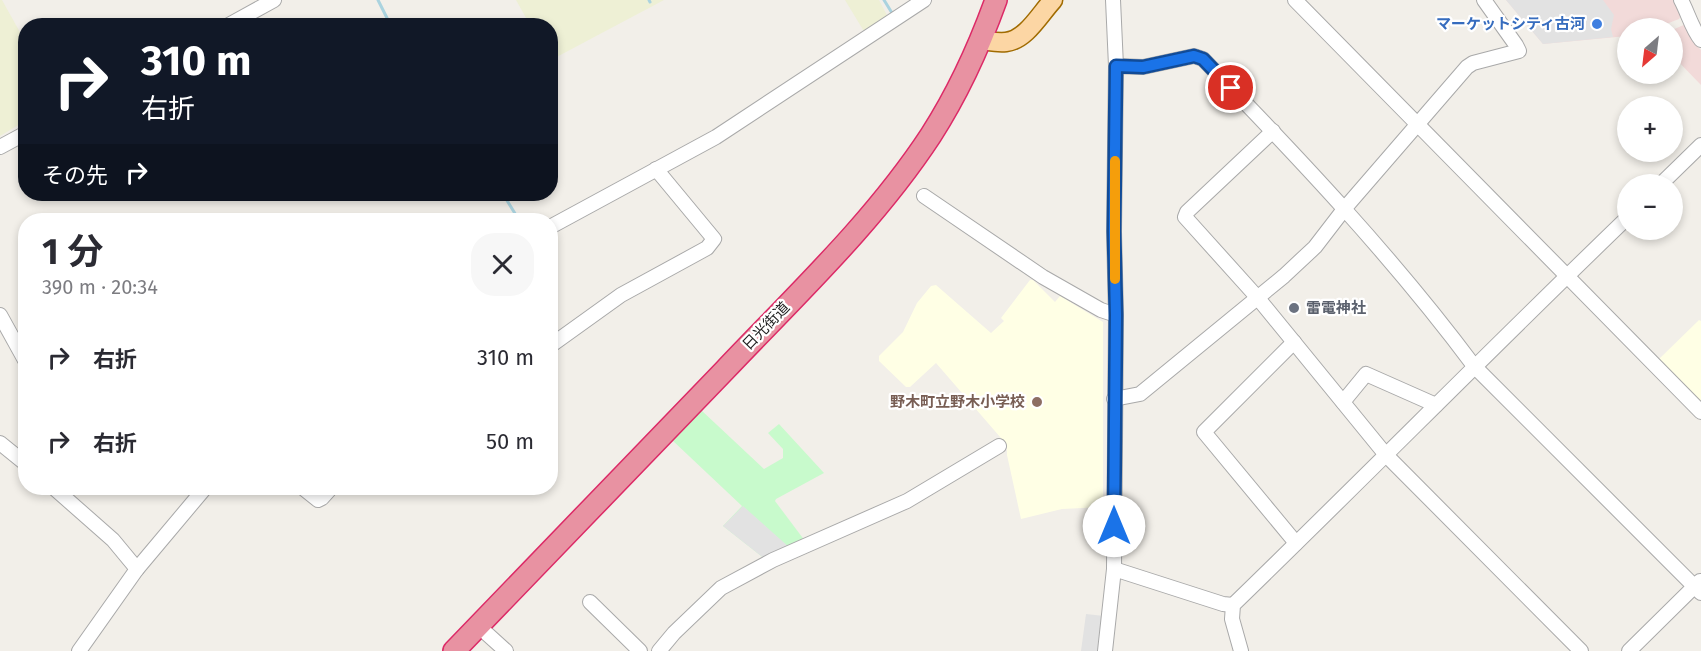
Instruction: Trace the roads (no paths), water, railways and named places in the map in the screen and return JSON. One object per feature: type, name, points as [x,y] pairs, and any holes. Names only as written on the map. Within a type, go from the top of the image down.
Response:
[{"type":"highway","name":"日光街道","points":[[454,651],[850,238],[898,181],[931,135],[953,97],[981,40],[996,0]]},
{"type":"main road","points":[[981,40],[1007,42],[1017,39],[1053,0]]},
{"type":"street","points":[[241,18],[274,0]]},
{"type":"street","points":[[558,223],[716,137],[924,0]]},
{"type":"street","points":[[1105,651],[1114,569],[1116,66],[1113,0]]},
{"type":"street","points":[[1295,0],[1701,411]]},
{"type":"street","points":[[1114,399],[1140,394],[1315,248],[1345,208],[1467,67],[1473,63],[1519,51],[1484,0]]},
{"type":"street","points":[[1681,0],[1701,40]]},
{"type":"street","points":[[1116,66],[1143,67],[1194,56],[1203,59],[1345,208],[1446,328],[1474,366],[1699,587],[1629,651]]},
{"type":"street","points":[[1273,131],[1187,212],[1185,217],[1257,297],[1386,455],[1581,651]]},
{"type":"street","points":[[0,147],[18,137]]},
{"type":"street","points":[[1671,174],[1701,145]]},
{"type":"street","points":[[558,340],[621,295],[707,248],[714,239],[656,169]]},
{"type":"street","points":[[924,196],[1043,278],[1101,310],[1116,315]]},
{"type":"street","points":[[1241,651],[1232,619],[1233,604],[1617,227]]},
{"type":"street","points":[[0,315],[18,348]]},
{"type":"street","points":[[1294,342],[1204,432],[1296,543]]},
{"type":"street","points":[[1343,402],[1366,374],[1436,405]]},
{"type":"street","points":[[0,443],[18,458]]},
{"type":"street","points":[[659,651],[674,633],[721,588],[773,560],[907,501],[999,446]]},
{"type":"street","points":[[62,495],[113,540],[137,569]]},
{"type":"street","points":[[79,651],[137,569],[199,495]]},
{"type":"street","points":[[312,495],[318,500],[325,495]]},
{"type":"street","points":[[1114,569],[1224,604],[1233,604]]},
{"type":"street","points":[[590,602],[640,651]]},
{"type":"street","points":[[485,632],[506,651]]},
{"type":"waterway","points":[[378,0],[387,18]]},
{"type":"waterway","points":[[884,0],[892,13]]},
{"type":"waterway","points":[[507,201],[515,213]]},
{"type":"place","name":"マーケットシティ古河","points":[[1597,24]]},
{"type":"place","name":"雷電神社","points":[[1294,308]]},
{"type":"place","name":"野木町立野木小学校","points":[[1037,402]]}]
